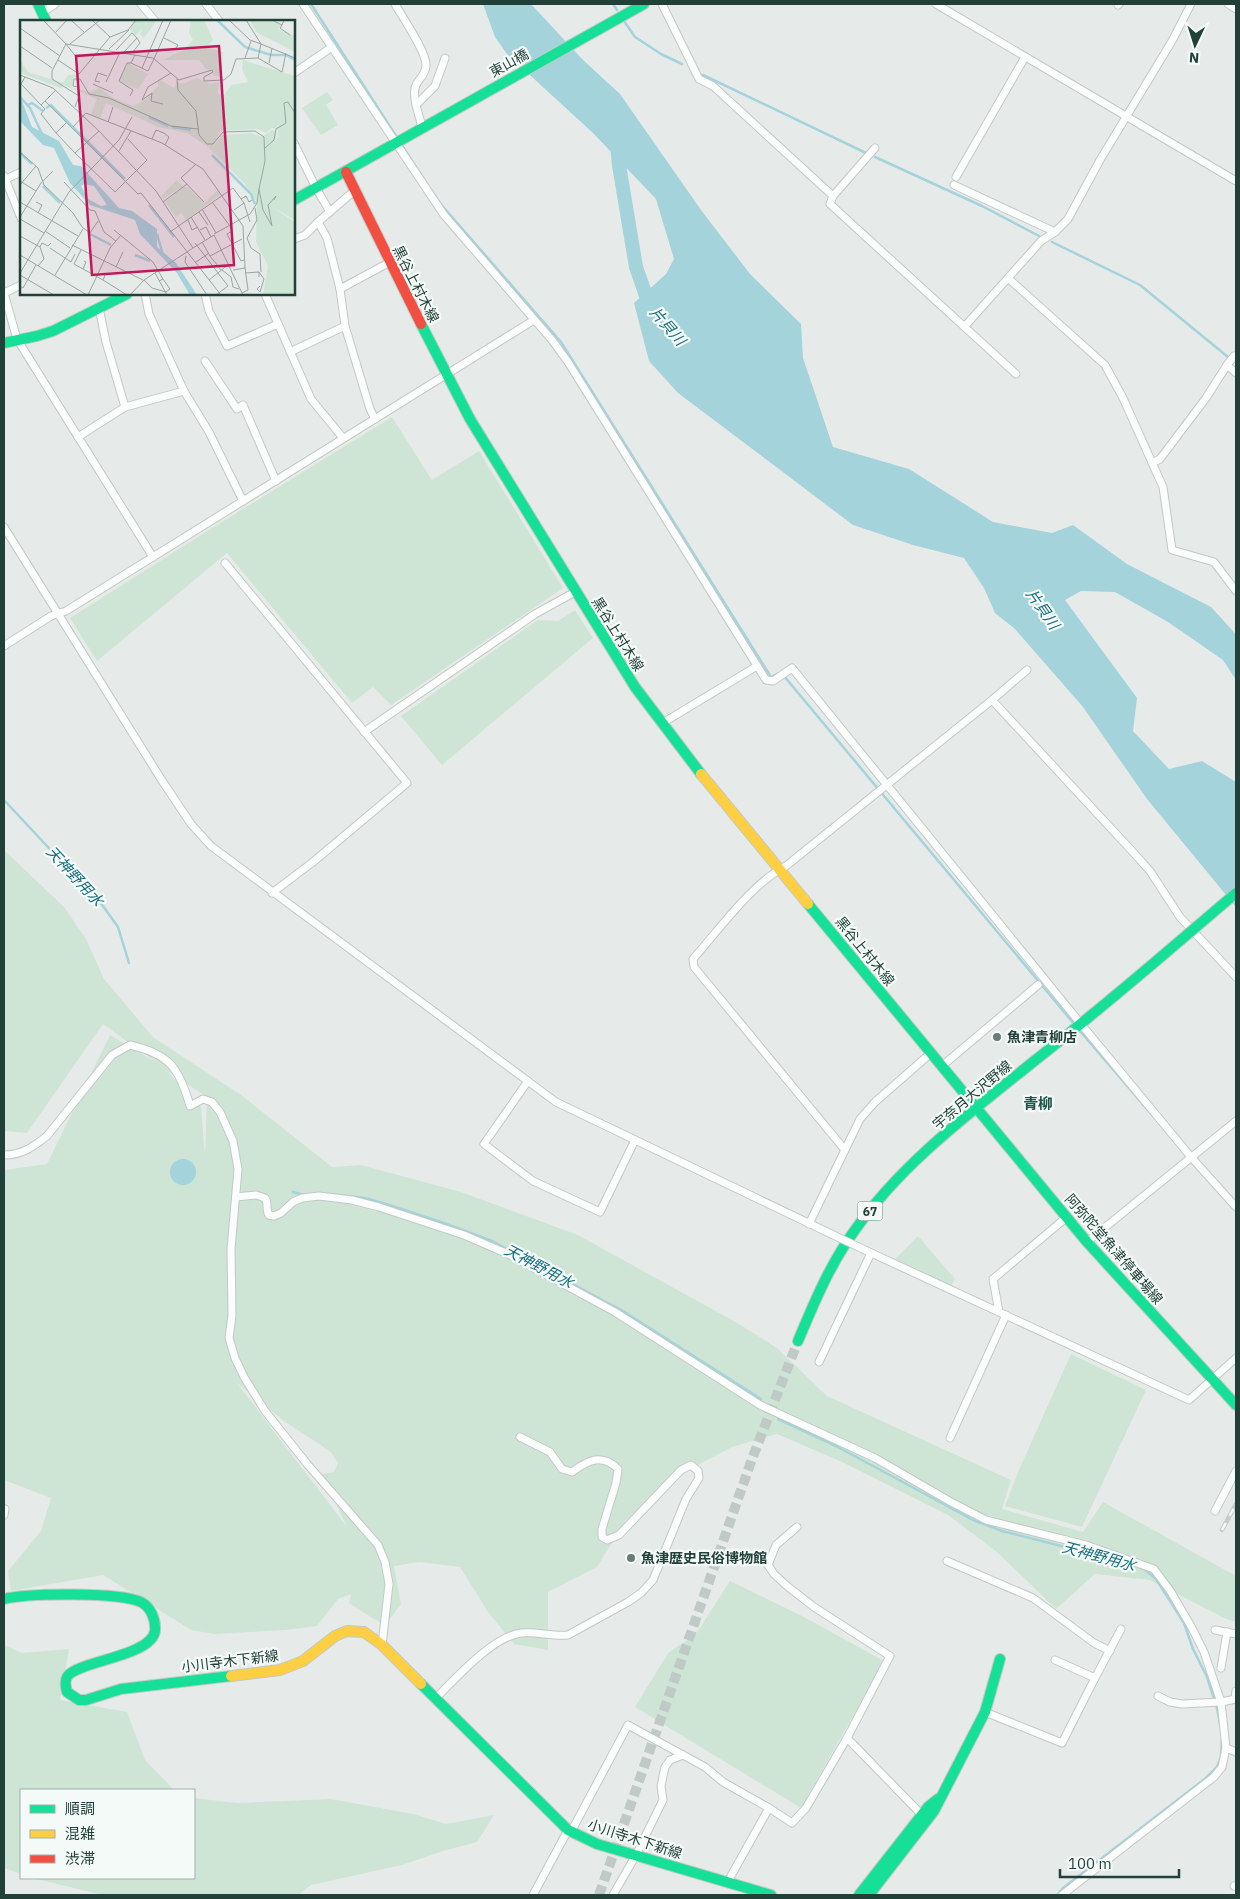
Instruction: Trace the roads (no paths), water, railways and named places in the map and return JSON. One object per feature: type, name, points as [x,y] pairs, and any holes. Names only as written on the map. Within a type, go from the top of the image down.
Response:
[{"type":"main road","name":"東山橋","points":[[346,172],[394,142],[644,4]]},
{"type":"main road","points":[[295,199],[346,172]]},
{"type":"main road","name":"黒谷上村木線","points":[[346,172],[447,375],[484,444],[635,687],[661,724],[723,802],[977,1107]]},
{"type":"main road","points":[[4,343],[39,336],[64,326],[125,295]]},
{"type":"main road","name":"宇奈月大沢野線","points":[[798,1341],[814,1303],[837,1258],[875,1206],[926,1151],[977,1107],[1081,1024],[1236,893]]},
{"type":"main road","name":"阿弥陀堂魚津停車場線","points":[[977,1107],[1087,1242],[1236,1405]]},
{"type":"main road","name":"小川寺木下新線","points":[[4,1599],[15,1596],[108,1596],[128,1598],[141,1602],[150,1611],[154,1617],[155,1629],[152,1639],[142,1646],[71,1672],[66,1678],[67,1692],[78,1700],[86,1700],[120,1689],[280,1670],[303,1661],[334,1636],[346,1631],[364,1632],[382,1645],[569,1831],[597,1844],[763,1894]]},
{"type":"main road","points":[[869,1895],[934,1811],[985,1712],[1000,1659]]},
{"type":"main road","points":[[859,1895],[922,1815],[940,1797]]},
{"type":"street","points":[[42,13],[55,4]]},
{"type":"street","points":[[141,4],[154,20]]},
{"type":"street","points":[[206,4],[218,20]]},
{"type":"street","points":[[303,4],[444,216],[568,362],[766,680],[773,682],[792,668],[1081,1024],[1192,1158],[1236,1207]]},
{"type":"street","points":[[395,4],[425,55],[426,67],[413,92],[422,127]]},
{"type":"street","points":[[662,4],[699,79],[713,86],[833,196]]},
{"type":"street","points":[[936,4],[1236,181]]},
{"type":"street","points":[[965,326],[1041,241],[1055,232],[1068,219],[1172,41],[1191,4]]},
{"type":"street","points":[[1228,4],[1236,9]]},
{"type":"street","points":[[295,71],[332,47]]},
{"type":"street","points":[[416,105],[435,86],[444,58]]},
{"type":"street","points":[[956,177],[1025,58]]},
{"type":"street","points":[[295,145],[330,212]]},
{"type":"street","points":[[875,148],[833,196],[830,204],[1016,374]]},
{"type":"street","points":[[20,172],[4,178],[20,216]]},
{"type":"street","points":[[954,185],[1055,232]]},
{"type":"street","points":[[295,239],[305,234],[354,191]]},
{"type":"street","points":[[318,222],[327,238],[340,289],[345,326],[370,409],[375,418]]},
{"type":"street","points":[[340,289],[390,262]]},
{"type":"street","points":[[1008,278],[1105,365],[1123,398],[1163,487],[1172,550],[1214,562],[1236,591]]},
{"type":"street","points":[[20,285],[4,293],[17,339],[153,557]]},
{"type":"street","points":[[145,295],[149,314],[184,391],[209,432],[243,502]]},
{"type":"street","points":[[205,295],[208,311],[227,346],[278,324]]},
{"type":"street","points":[[265,295],[311,399],[343,438]]},
{"type":"street","points":[[98,308],[125,407]]},
{"type":"street","points":[[4,646],[51,616],[66,611],[534,320]]},
{"type":"street","points":[[290,352],[345,326]]},
{"type":"street","points":[[1152,463],[1160,459],[1206,398],[1234,356],[1236,358]]},
{"type":"street","points":[[205,361],[237,409],[243,406],[276,481]]},
{"type":"street","points":[[1228,365],[1236,373]]},
{"type":"street","points":[[78,436],[125,407],[184,391]]},
{"type":"street","points":[[4,527],[161,779],[191,824],[211,846],[556,1102],[809,1224],[1189,1400],[1236,1358]]},
{"type":"street","points":[[225,563],[406,783],[313,862],[272,893]]},
{"type":"street","points":[[364,732],[535,614],[575,592]]},
{"type":"street","points":[[661,724],[757,666]]},
{"type":"street","points":[[845,1150],[694,966],[693,959],[746,899],[774,872],[786,866],[1027,670]]},
{"type":"street","points":[[992,700],[1150,871],[1180,916],[1236,976]]},
{"type":"street","points":[[942,1066],[1038,985]]},
{"type":"street","points":[[4,1155],[18,1154],[34,1146],[47,1136],[112,1055],[130,1045],[152,1050],[168,1060],[185,1088],[190,1106],[203,1099],[212,1102],[220,1112],[232,1141],[238,1169],[231,1249],[232,1315],[229,1338],[235,1358],[244,1377],[265,1411],[308,1465],[378,1545],[385,1562],[389,1584],[382,1645]]},
{"type":"street","points":[[809,1224],[860,1119],[875,1102],[931,1053]]},
{"type":"street","points":[[528,1081],[484,1144],[533,1181],[600,1212],[635,1140]]},
{"type":"street","points":[[1087,1242],[1236,1121]]},
{"type":"street","points":[[236,1197],[256,1195],[265,1198],[267,1200],[266,1211],[268,1215],[274,1216],[293,1202],[302,1198],[319,1196],[352,1200],[464,1235],[508,1254],[615,1312],[760,1405],[875,1458],[986,1520],[1080,1543],[1154,1569],[1172,1592],[1204,1652],[1221,1702],[1226,1748],[1222,1767],[1214,1777],[1062,1895]]},
{"type":"street","points":[[950,1438],[1003,1314],[993,1279],[1067,1218]]},
{"type":"street","points":[[819,1362],[869,1252]]},
{"type":"street","points":[[435,1699],[464,1670],[503,1640],[521,1633],[557,1637],[568,1636],[641,1593],[653,1580],[686,1499],[699,1478],[698,1471],[692,1465],[681,1470],[619,1536],[607,1540],[602,1537],[602,1529],[618,1469],[612,1463],[597,1459],[586,1461],[572,1472],[562,1469],[550,1452],[520,1437]]},
{"type":"street","points":[[1215,1511],[1236,1471]]},
{"type":"street","points":[[533,1895],[628,1725],[705,1767],[723,1782],[792,1822],[806,1808],[847,1738],[890,1656],[814,1607],[774,1574],[768,1565],[776,1545],[797,1527]]},
{"type":"street","points":[[947,1561],[1032,1598],[1094,1643],[1110,1651]]},
{"type":"street","points":[[985,1712],[1062,1743],[1121,1629]]},
{"type":"street","points":[[1215,1630],[1236,1634]]},
{"type":"street","points":[[1221,1668],[1227,1632]]},
{"type":"street","points":[[1055,1660],[1095,1678]]},
{"type":"street","points":[[1158,1696],[1182,1704],[1221,1702],[1236,1696]]},
{"type":"street","points":[[847,1738],[922,1815]]},
{"type":"street","points":[[1226,1748],[1236,1752]]},
{"type":"street","points":[[614,1895],[636,1855],[662,1800],[661,1786],[664,1767],[670,1760],[683,1755]]},
{"type":"street","points":[[727,1883],[769,1808]]},
{"type":"water","points":[[483,4],[531,4],[583,60],[620,94],[701,210],[750,274],[801,324],[803,358],[833,447],[909,469],[993,522],[1052,533],[1073,525],[1127,564],[1211,607],[1233,631],[1236,635],[1236,680],[1223,660],[1168,622],[1115,592],[1081,591],[1065,600],[1137,698],[1133,731],[1169,769],[1202,761],[1236,782],[1236,907],[1147,799],[1083,707],[1015,629],[995,613],[984,588],[964,558],[913,545],[853,525],[678,393],[649,361],[634,303],[666,274],[674,259],[656,199],[593,133],[507,54],[495,37]]},
{"type":"water","points":[[183,1159],[192,1163],[196,1172],[192,1181],[183,1185],[174,1181],[170,1172],[174,1163]]},
{"type":"waterway","points":[[311,4],[398,139]]},
{"type":"waterway","points":[[613,4],[617,10]]},
{"type":"waterway","points":[[624,21],[635,37],[661,54],[682,64]]},
{"type":"waterway","points":[[703,75],[866,153]]},
{"type":"waterway","name":"片貝川","points":[[617,143],[636,267],[651,310]]},
{"type":"waterway","points":[[401,144],[438,201],[561,342],[771,677],[779,673]]},
{"type":"waterway","points":[[875,157],[982,206],[1039,236]]},
{"type":"waterway","points":[[1052,242],[1140,285],[1228,357]]},
{"type":"waterway","points":[[784,676],[1075,1025]]},
{"type":"waterway","name":"天神野用水","points":[[4,800],[103,906],[118,927],[129,963]]},
{"type":"waterway","points":[[1079,1030],[1153,1116]]},
{"type":"waterway","name":"天神野用水","points":[[293,1192],[304,1195]]},
{"type":"waterway","name":"天神野用水","points":[[317,1193],[365,1198],[444,1223],[492,1241],[623,1311],[761,1399]]},
{"type":"waterway","name":"天神野用水","points":[[778,1419],[836,1446],[973,1520],[1002,1531],[1124,1562]]},
{"type":"waterway","name":"天神野用水","points":[[1143,1568],[1156,1579],[1184,1623],[1193,1649],[1207,1677],[1217,1708],[1221,1729]]},
{"type":"waterway","name":"天神野用水","points":[[1057,1895],[1063,1888],[1206,1778],[1217,1767],[1221,1757],[1222,1737]]},
{"type":"tunnel","points":[[599,1895],[752,1459],[798,1341]]},
{"type":"railway","points":[[1222,1530],[1236,1504]]},
{"type":"place","name":"魚津青柳店","points":[[997,1037]]},
{"type":"place","name":"魚津歴史民俗博物館","points":[[631,1558]]},
{"type":"district","name":"青柳","points":[[1038,1103]]}]
